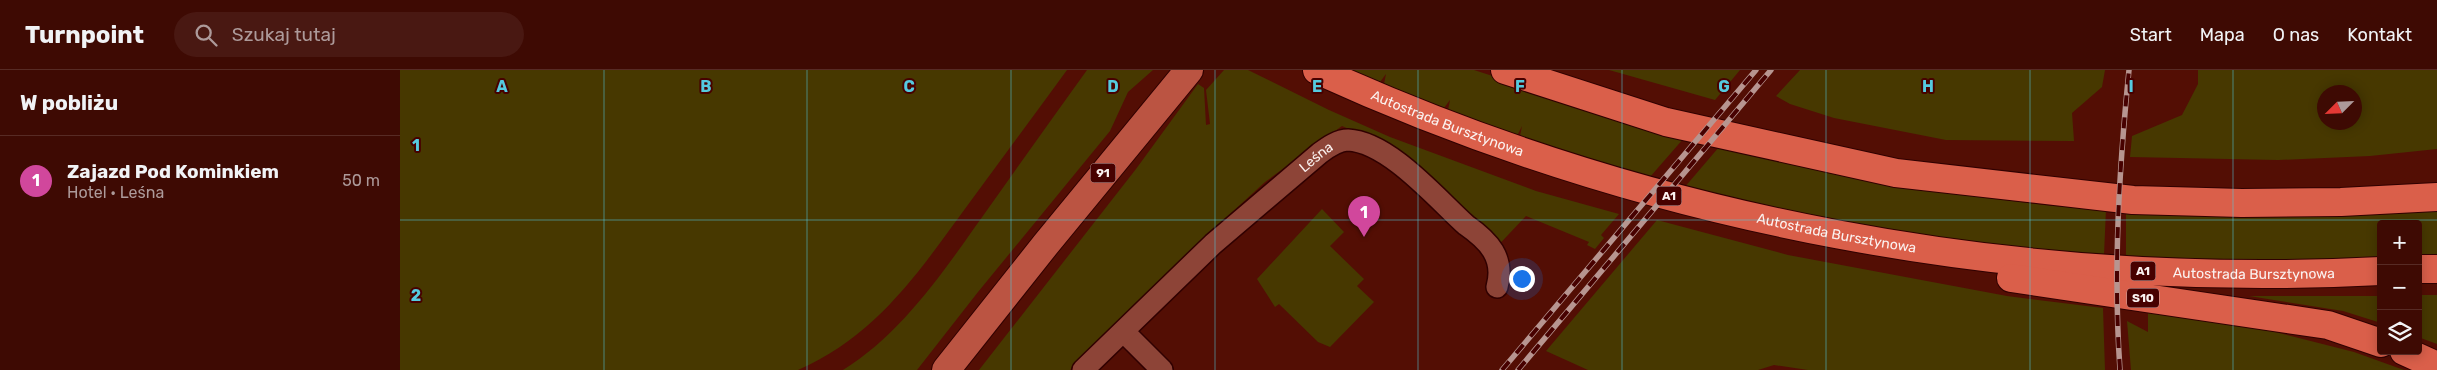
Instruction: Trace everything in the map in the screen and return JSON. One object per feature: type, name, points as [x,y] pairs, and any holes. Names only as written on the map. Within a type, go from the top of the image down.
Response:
[{"type":"highway","name":"Autostrada Bursztynowa","points":[[1317,70],[1393,103],[1505,146],[1615,181],[1705,206],[1807,228],[1991,259],[2098,269],[2207,274],[2377,271]]},
{"type":"highway","points":[[1505,70],[1666,122],[1896,173],[2133,200],[2242,203],[2341,202],[2437,197]]},
{"type":"highway","name":"S10","points":[[1907,246],[1987,275],[2328,325],[2377,342]]},
{"type":"highway","points":[[2422,270],[2437,268]]},
{"type":"highway","points":[[2413,355],[2437,366]]},
{"type":"main road","name":"91","points":[[946,370],[1186,72]]},
{"type":"street","name":"Leśna","points":[[1083,370],[1213,244],[1320,153],[1331,145],[1346,140],[1374,148],[1396,161],[1466,225],[1479,234],[1490,245],[1501,272],[1497,287]]},
{"type":"street","points":[[1124,332],[1162,370]]},
{"type":"shaded area","points":[[400,70],[1067,70],[915,276],[852,339],[826,356],[798,370],[400,370]]},
{"type":"shaded area","points":[[1087,70],[1153,70],[1128,92],[1110,131],[978,292],[917,370],[843,370],[885,338],[922,299]]},
{"type":"shaded area","points":[[1224,70],[1248,70],[1329,110],[1390,137],[1536,191],[1619,214],[1601,235],[1604,238],[1595,249],[1587,245],[1589,242],[1526,216],[1490,254],[1385,145],[1342,126],[1265,182],[1193,248],[1070,370],[979,370],[1136,169],[1198,84],[1204,88],[1206,125],[1210,124],[1206,90]]},
{"type":"shaded area","points":[[1351,70],[1474,70],[1684,138],[1650,177],[1520,136],[1522,126],[1518,134],[1516,134],[1448,110],[1450,100],[1444,108],[1384,84],[1386,74],[1380,82]]},
{"type":"shaded area","points":[[1609,70],[1740,70],[1715,100]]},
{"type":"shaded area","points":[[1800,70],[2105,70],[2102,87],[2072,113],[2074,141],[1946,140],[1834,118],[1790,104],[1776,96]]},
{"type":"shaded area","points":[[2198,70],[2437,70],[2437,149],[2370,156],[2278,160],[2130,157],[2132,136],[2182,115],[2198,84]]},
{"type":"shaded area","points":[[1719,147],[1815,169],[1912,186],[2042,205],[2106,209],[2104,255],[2011,247],[1859,226],[1684,188]]},
{"type":"shaded area","points":[[1322,209],[1344,232],[1330,246],[1364,279],[1357,286],[1374,302],[1330,347],[1318,342],[1279,304],[1275,307],[1257,279]]},
{"type":"shaded area","points":[[2437,210],[2437,256],[2422,257],[2422,220],[2377,220],[2377,260],[2221,261],[2126,256],[2126,213],[2305,216]]},
{"type":"shaded area","points":[[1657,220],[1788,255],[2007,296],[2103,308],[2105,370],[1808,370],[1774,365],[1758,370],[1588,370],[1546,351]]},
{"type":"shaded area","points":[[2422,295],[2437,295],[2437,344],[2422,338]]},
{"type":"shaded area","points":[[2249,296],[2377,296],[2377,322],[2343,311]]},
{"type":"shaded area","points":[[2148,311],[2256,327],[2354,352],[2404,370],[2131,370],[2127,321],[2148,332]]},
{"type":"railway","points":[[1502,370],[1756,70]]},
{"type":"railway","points":[[1518,370],[1771,70]]},
{"type":"railway","points":[[2120,370],[2117,295],[2118,220],[2129,70]]},
{"type":"place","name":"Zajazd Pod Kominkiem","points":[[1364,237]]}]
